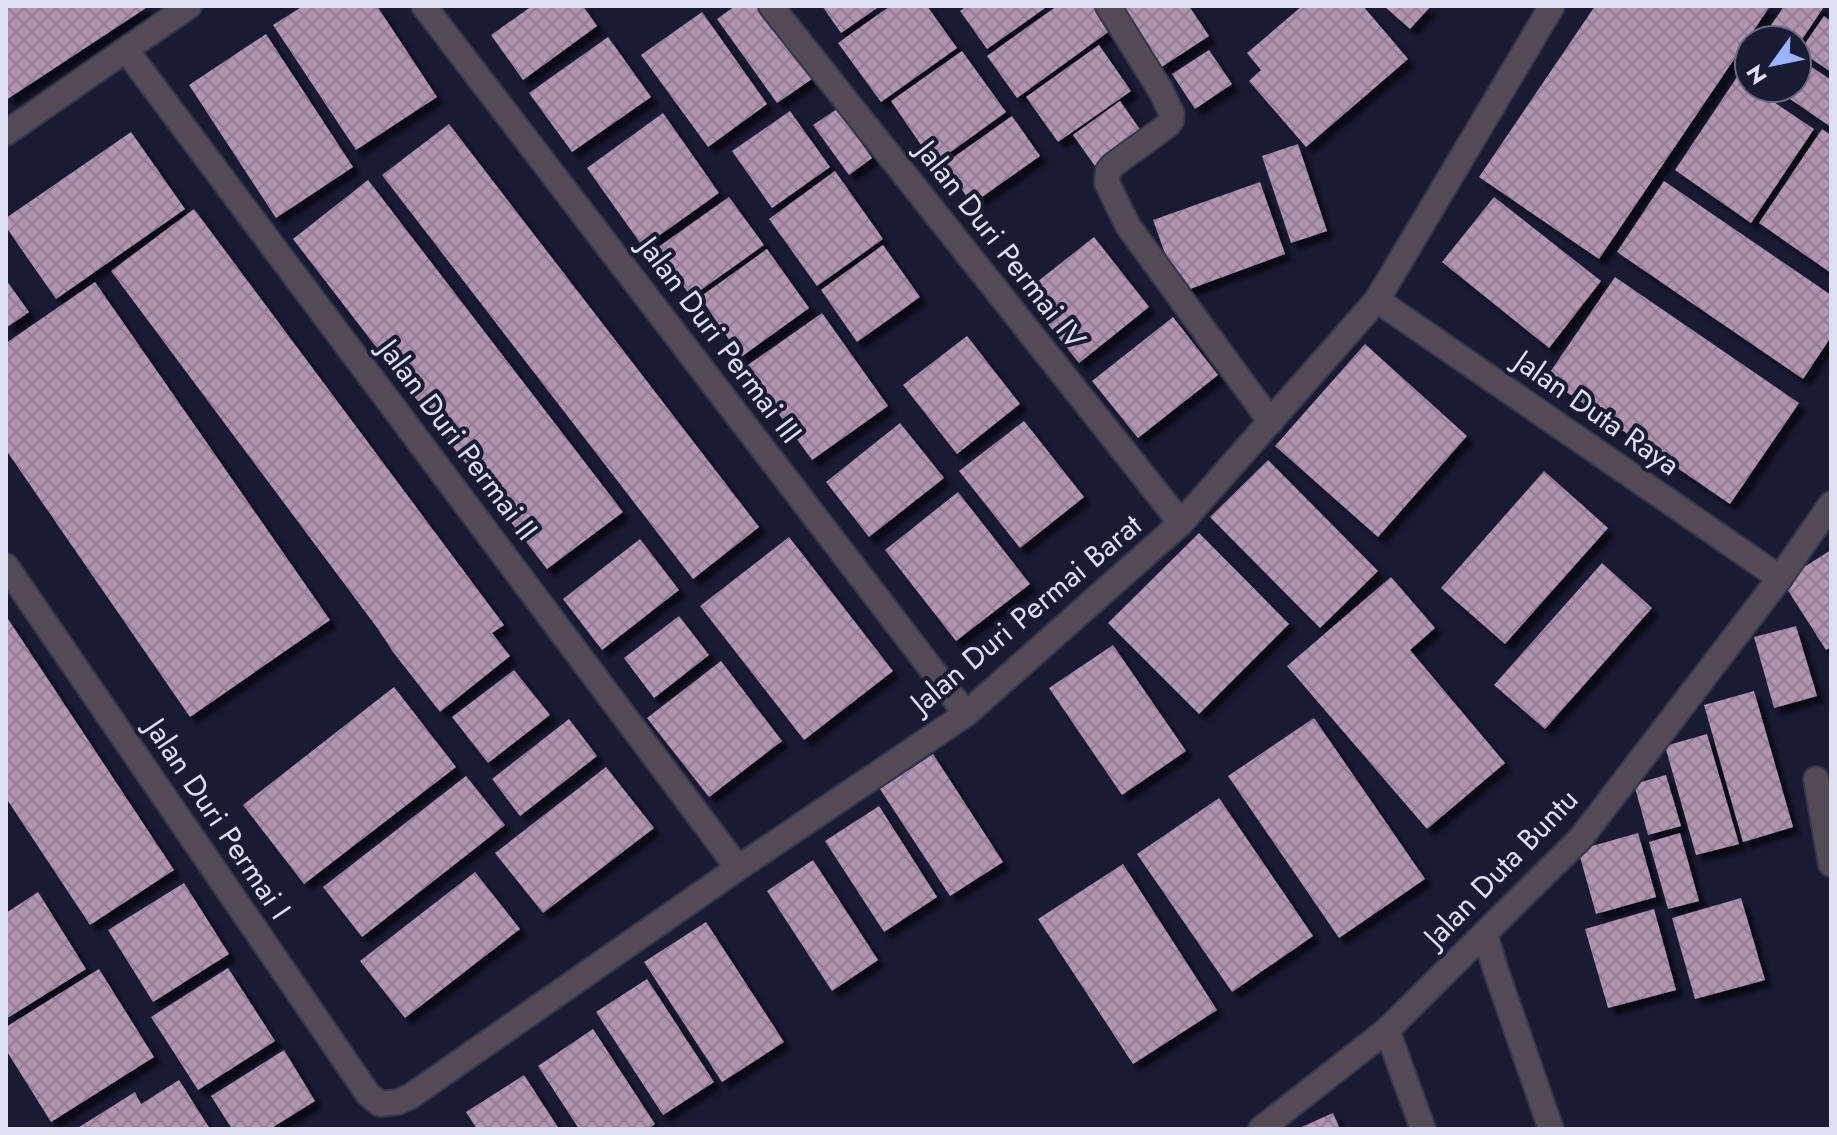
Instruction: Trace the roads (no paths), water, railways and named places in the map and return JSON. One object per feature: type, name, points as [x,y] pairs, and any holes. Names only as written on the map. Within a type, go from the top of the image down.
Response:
[{"type":"street","points":[[6,133],[189,6]]},
{"type":"street","name":"Jalan Duri Permai III","points":[[424,6],[966,714]]},
{"type":"street","name":"Jalan Duri Permai IV","points":[[771,6],[1181,523]]},
{"type":"street","points":[[1108,6],[1172,114],[1168,125],[1113,165],[1108,171],[1107,183],[1128,226],[1271,422]]},
{"type":"street","name":"Jalan Duri Permai Barat","points":[[380,1104],[398,1102],[411,1096],[738,868],[966,714],[1181,523],[1377,300],[1552,6]]},
{"type":"street","name":"Jalan Duri Permai II","points":[[126,50],[738,868]]},
{"type":"street","name":"Jalan Duta Raya","points":[[1377,300],[1780,578]]},
{"type":"street","name":"Jalan Duta Buntu","points":[[1261,1129],[1387,1030],[1581,838],[1780,578],[1831,504]]},
{"type":"street","name":"Jalan Duri Permai I","points":[[6,566],[368,1094],[380,1104]]},
{"type":"street","points":[[1816,779],[1831,864]]},
{"type":"street","points":[[1485,934],[1551,1129]]},
{"type":"street","points":[[1387,1030],[1423,1129]]}]
